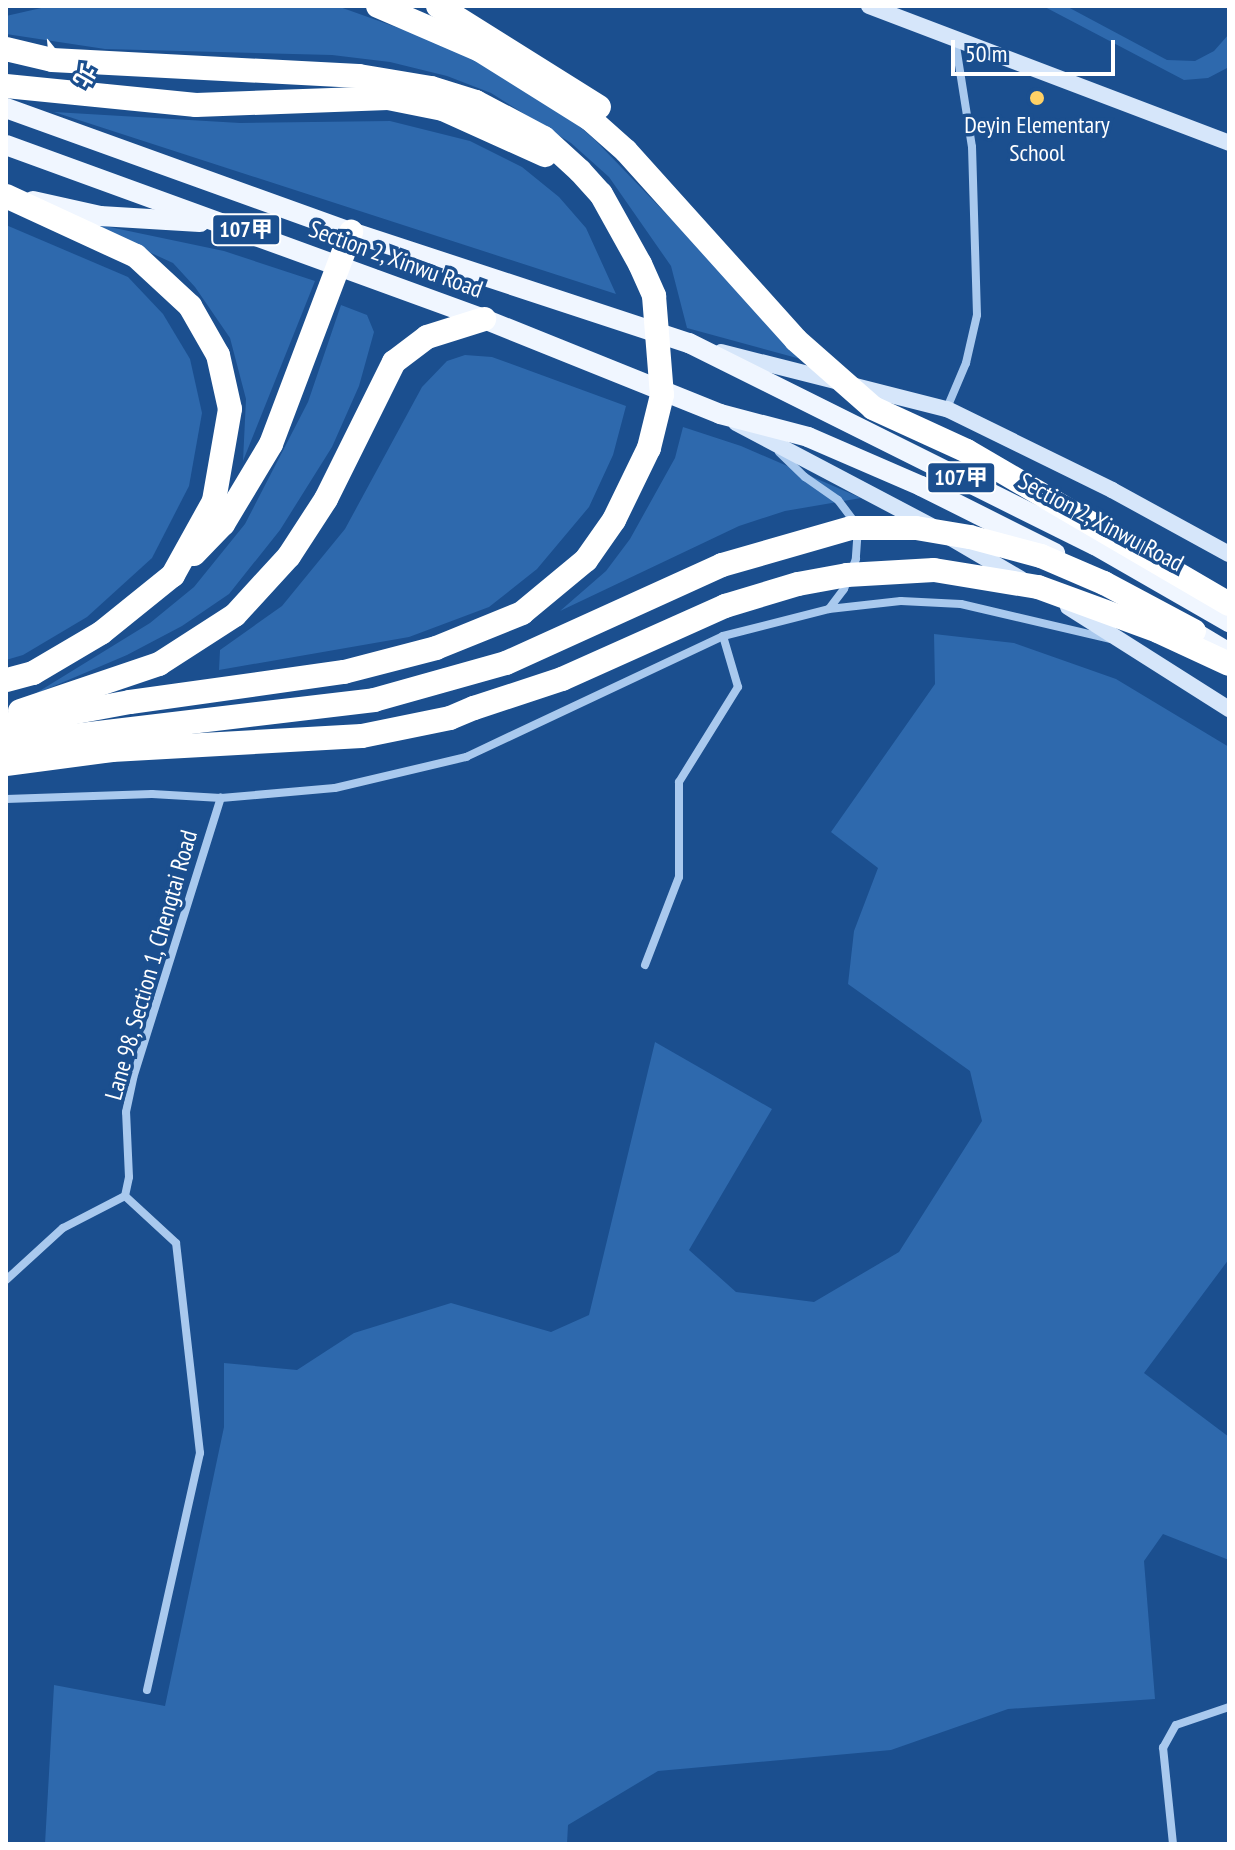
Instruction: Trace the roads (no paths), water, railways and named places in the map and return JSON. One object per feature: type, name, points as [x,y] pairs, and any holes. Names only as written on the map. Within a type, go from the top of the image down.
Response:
[{"type":"highway","points":[[378,6],[480,50],[590,119],[626,151],[796,340],[851,389],[873,408],[967,451]]},
{"type":"highway","points":[[438,6],[592,101],[623,129],[824,351],[881,399],[1229,604]]},
{"type":"highway","points":[[6,49],[52,60],[359,76],[431,88],[476,102],[520,123],[544,138],[601,194],[640,264],[654,296],[662,395],[649,448],[614,520],[586,560],[522,613],[436,648],[344,672],[130,702],[6,725]]},
{"type":"highway","points":[[6,86],[196,105],[388,98],[443,109],[580,171]]},
{"type":"highway","points":[[6,196],[136,256],[190,306],[218,355],[230,409],[222,464],[214,501],[173,575]]},
{"type":"highway","points":[[6,680],[33,673],[101,633],[173,575],[223,524],[271,444],[351,232]]},
{"type":"highway","points":[[6,716],[159,664],[235,615],[289,556],[326,499],[394,362],[427,337],[484,319]]},
{"type":"highway","points":[[6,744],[374,700],[506,663],[722,565],[784,544],[851,528],[916,528],[970,537],[1041,556],[1117,590],[1229,653]]},
{"type":"highway","points":[[6,764],[127,748],[362,736],[450,718],[562,679],[725,606],[798,584],[847,575],[934,570],[1038,587],[1158,631],[1229,664]]},
{"type":"main road","points":[[869,6],[1229,143]]},
{"type":"main road","name":"Section 2, Xinwu Road","points":[[6,108],[351,232],[689,343],[947,409],[1112,490],[1229,554]]},
{"type":"main road","name":"Section 2, Xinwu Road","points":[[6,145],[484,319],[720,414],[894,505],[1129,643],[1229,709]]},
{"type":"main road","points":[[6,196],[100,216],[223,224]]},
{"type":"main road","name":"Section 2, Xinwu Road","points":[[689,343],[1095,545],[1229,622]]},
{"type":"main road","name":"Section 2, Xinwu Road","points":[[720,414],[808,437],[921,486],[1082,567],[1229,653]]},
{"type":"street","points":[[947,409],[966,363],[977,315],[972,147],[954,37]]},
{"type":"street","points":[[765,439],[805,477],[838,500],[858,527],[856,559],[844,589],[829,609]]},
{"type":"street","name":"Lane 98, Section 1, Chengtai Road","points":[[6,799],[152,794],[221,798],[335,788],[466,757],[723,636],[829,609],[901,601],[961,604],[1129,643]]},
{"type":"street","points":[[645,965],[679,877],[679,782],[738,687],[723,636]]},
{"type":"street","name":"Lane 98, Section 1, Chengtai Road","points":[[125,1196],[129,1177],[126,1112],[133,1078],[221,798]]},
{"type":"street","points":[[6,1280],[63,1228],[125,1196],[176,1243],[200,1453],[147,1690]]},
{"type":"street","points":[[1173,1844],[1163,1748],[1176,1725],[1229,1707]]},
{"type":"place","name":"Deyin Elementary School","points":[[1037,98]]}]
